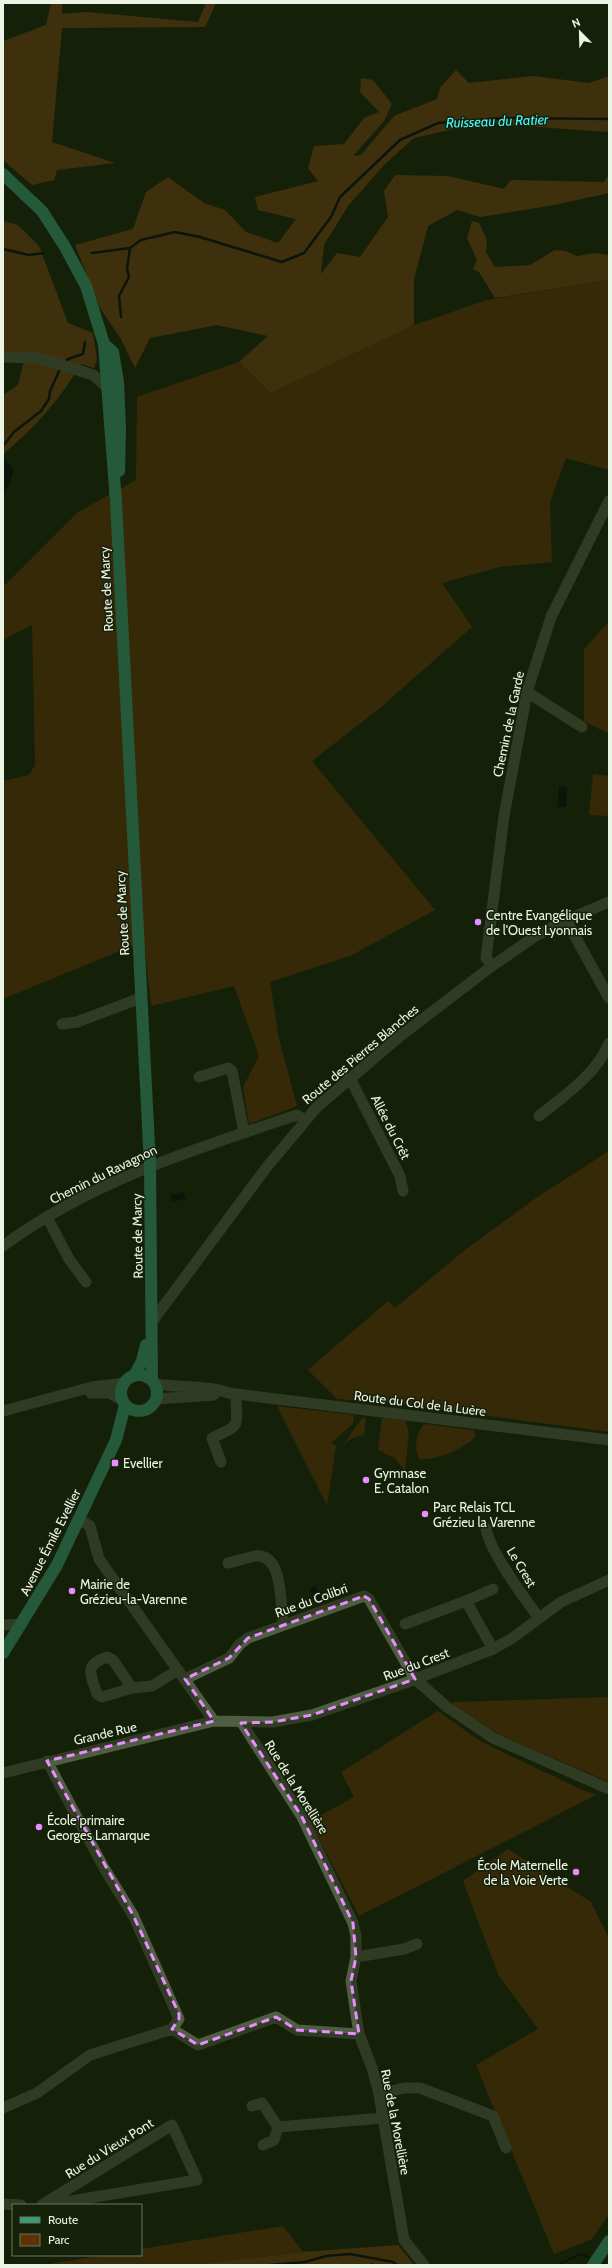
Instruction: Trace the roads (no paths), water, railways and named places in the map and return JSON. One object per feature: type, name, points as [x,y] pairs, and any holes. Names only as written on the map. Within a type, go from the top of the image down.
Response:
[{"type":"main road","name":"Route de Marcy","points":[[3,174],[42,212],[65,247],[86,286],[101,330],[104,344],[109,389],[116,502],[150,1165],[153,1382]]},
{"type":"main road","name":"Route de Marcy","points":[[104,344],[113,352],[118,382],[120,428],[116,502]]},
{"type":"main road","name":"Route de Marcy","points":[[129,1379],[145,1353],[152,1323]]},
{"type":"main road","points":[[146,1377],[153,1382],[156,1399],[152,1406],[146,1410],[138,1412],[124,1403],[121,1394],[129,1379],[146,1377]]},
{"type":"main road","name":"Avenue Émile Evellier","points":[[3,1653],[54,1570],[79,1519],[116,1440],[124,1403]]},
{"type":"main road","name":"Avenue Émile Evellier","points":[[116,1440],[138,1412]]},
{"type":"main road","points":[[593,2265],[609,2241]]},
{"type":"street","points":[[3,357],[37,358],[49,361],[76,371],[93,375],[109,389]]},
{"type":"street","points":[[93,375],[106,370]]},
{"type":"street","name":"Route de Marcy","points":[[106,370],[112,380],[114,405],[120,428]]},
{"type":"street","name":"Chemin de la Garde","points":[[492,966],[486,958],[502,832],[526,692],[551,617],[609,501]]},
{"type":"street","points":[[526,692],[582,726]]},
{"type":"street","name":"Route des Pierres Blanches","points":[[152,1323],[304,1120],[348,1079],[492,966],[534,937],[566,920],[609,902]]},
{"type":"street","points":[[566,920],[609,998]]},
{"type":"street","points":[[62,1024],[77,1022],[141,998]]},
{"type":"street","points":[[539,1116],[575,1086],[597,1064],[609,1043]]},
{"type":"street","points":[[199,1077],[228,1068],[232,1071],[244,1132]]},
{"type":"street","name":"Allée du Crêt","points":[[348,1079],[353,1084],[400,1176],[403,1190]]},
{"type":"street","name":"Chemin du Ravagnon","points":[[3,1246],[46,1217],[107,1184],[150,1165],[297,1115],[304,1120]]},
{"type":"street","points":[[46,1217],[69,1259],[86,1282]]},
{"type":"street","points":[[3,1411],[92,1387],[129,1379]]},
{"type":"street","name":"Route du Col de la Luère","points":[[153,1382],[176,1387],[222,1389],[232,1396]]},
{"type":"street","points":[[55,1398],[109,1393],[124,1403]]},
{"type":"street","points":[[221,1462],[212,1438],[233,1428],[238,1421],[232,1396]]},
{"type":"street","name":"Route du Col de la Luère","points":[[156,1399],[232,1396],[609,1440]]},
{"type":"street","points":[[79,1519],[90,1526],[99,1559],[214,1721]]},
{"type":"street","name":"Le Crest","points":[[486,1528],[491,1544],[524,1598],[540,1618]]},
{"type":"street","points":[[228,1563],[256,1556],[267,1557],[274,1564],[278,1573],[284,1625]]},
{"type":"street","name":"Rue du Crest","points":[[214,1721],[242,1723],[273,1722],[312,1715],[415,1679],[493,1649],[511,1639],[561,1602],[609,1580]]},
{"type":"street","points":[[405,1624],[493,1590]]},
{"type":"street","name":"Rue du Colibri","points":[[185,1679],[229,1658],[240,1644],[248,1638],[364,1596],[369,1599],[415,1679]]},
{"type":"street","points":[[466,1600],[493,1649]]},
{"type":"street","points":[[3,1625],[21,1624]]},
{"type":"street","points":[[132,1688],[152,1686],[178,1670]]},
{"type":"street","points":[[415,1679],[447,1707],[493,1738],[609,1789]]},
{"type":"street","points":[[198,1725],[204,1706]]},
{"type":"street","name":"Grande Rue","points":[[3,1773],[214,1721]]},
{"type":"street","name":"Rue de la Morellière","points":[[242,1723],[302,1817],[317,1845],[353,1923],[356,1936],[356,1957],[351,1980],[359,2034],[372,2068],[379,2094],[404,2240],[424,2265]]},
{"type":"street","points":[[3,2108],[37,2093],[90,2055],[172,2029],[179,2019],[133,1915],[104,1868],[47,1761]]},
{"type":"street","points":[[356,1957],[404,1949],[417,1944]]},
{"type":"street","points":[[172,2029],[198,2045],[276,2018],[297,2030],[359,2034]]},
{"type":"street","points":[[379,2094],[404,2088],[420,2088],[493,2116],[506,2148]]},
{"type":"street","points":[[252,2106],[262,2103],[278,2127]]},
{"type":"street","points":[[278,2127],[383,2118]]},
{"type":"street","name":"Rue du Vieux Pont","points":[[44,2204],[172,2125],[197,2180],[53,2204]]},
{"type":"street","points":[[263,2145],[274,2140],[278,2127]]},
{"type":"waterway","name":"Ruisseau du Ratier","points":[[92,253],[130,248],[141,240],[175,232],[200,237],[282,262],[304,253],[331,217],[340,197],[400,140],[438,123],[503,118],[609,119]]},
{"type":"waterway","points":[[121,317],[119,296],[129,277],[127,269],[130,248]]},
{"type":"waterway","name":"Ruisseau du Ratier","points":[[3,249],[29,255],[44,253]]},
{"type":"waterway","points":[[64,363],[68,359],[83,354],[85,342]]},
{"type":"waterway","points":[[3,446],[14,432],[41,411],[49,399],[50,391],[60,369]]},
{"type":"waterway","points":[[270,2265],[305,2262],[326,2256],[350,2254],[393,2262],[397,2265]]},
{"type":"waterway","points":[[558,2265],[580,2254],[593,2259]]},
{"type":"waterway","points":[[600,2262],[605,2265]]},
{"type":"place","name":"Centre Evangélique de l'Ouest Lyonnais","points":[[478,922]]},
{"type":"place","name":"Evellier","points":[[115,1463]]},
{"type":"place","name":"Gymnase E. Catalon","points":[[366,1480]]},
{"type":"place","name":"Parc Relais TCL Grézieu la Varenne","points":[[425,1514]]},
{"type":"place","name":"Mairie de Grézieu-la-Varenne","points":[[72,1591]]},
{"type":"place","name":"École primaire Georges Lamarque","points":[[39,1827]]},
{"type":"place","name":"École Maternelle de la Voie Verte","points":[[576,1872]]}]
